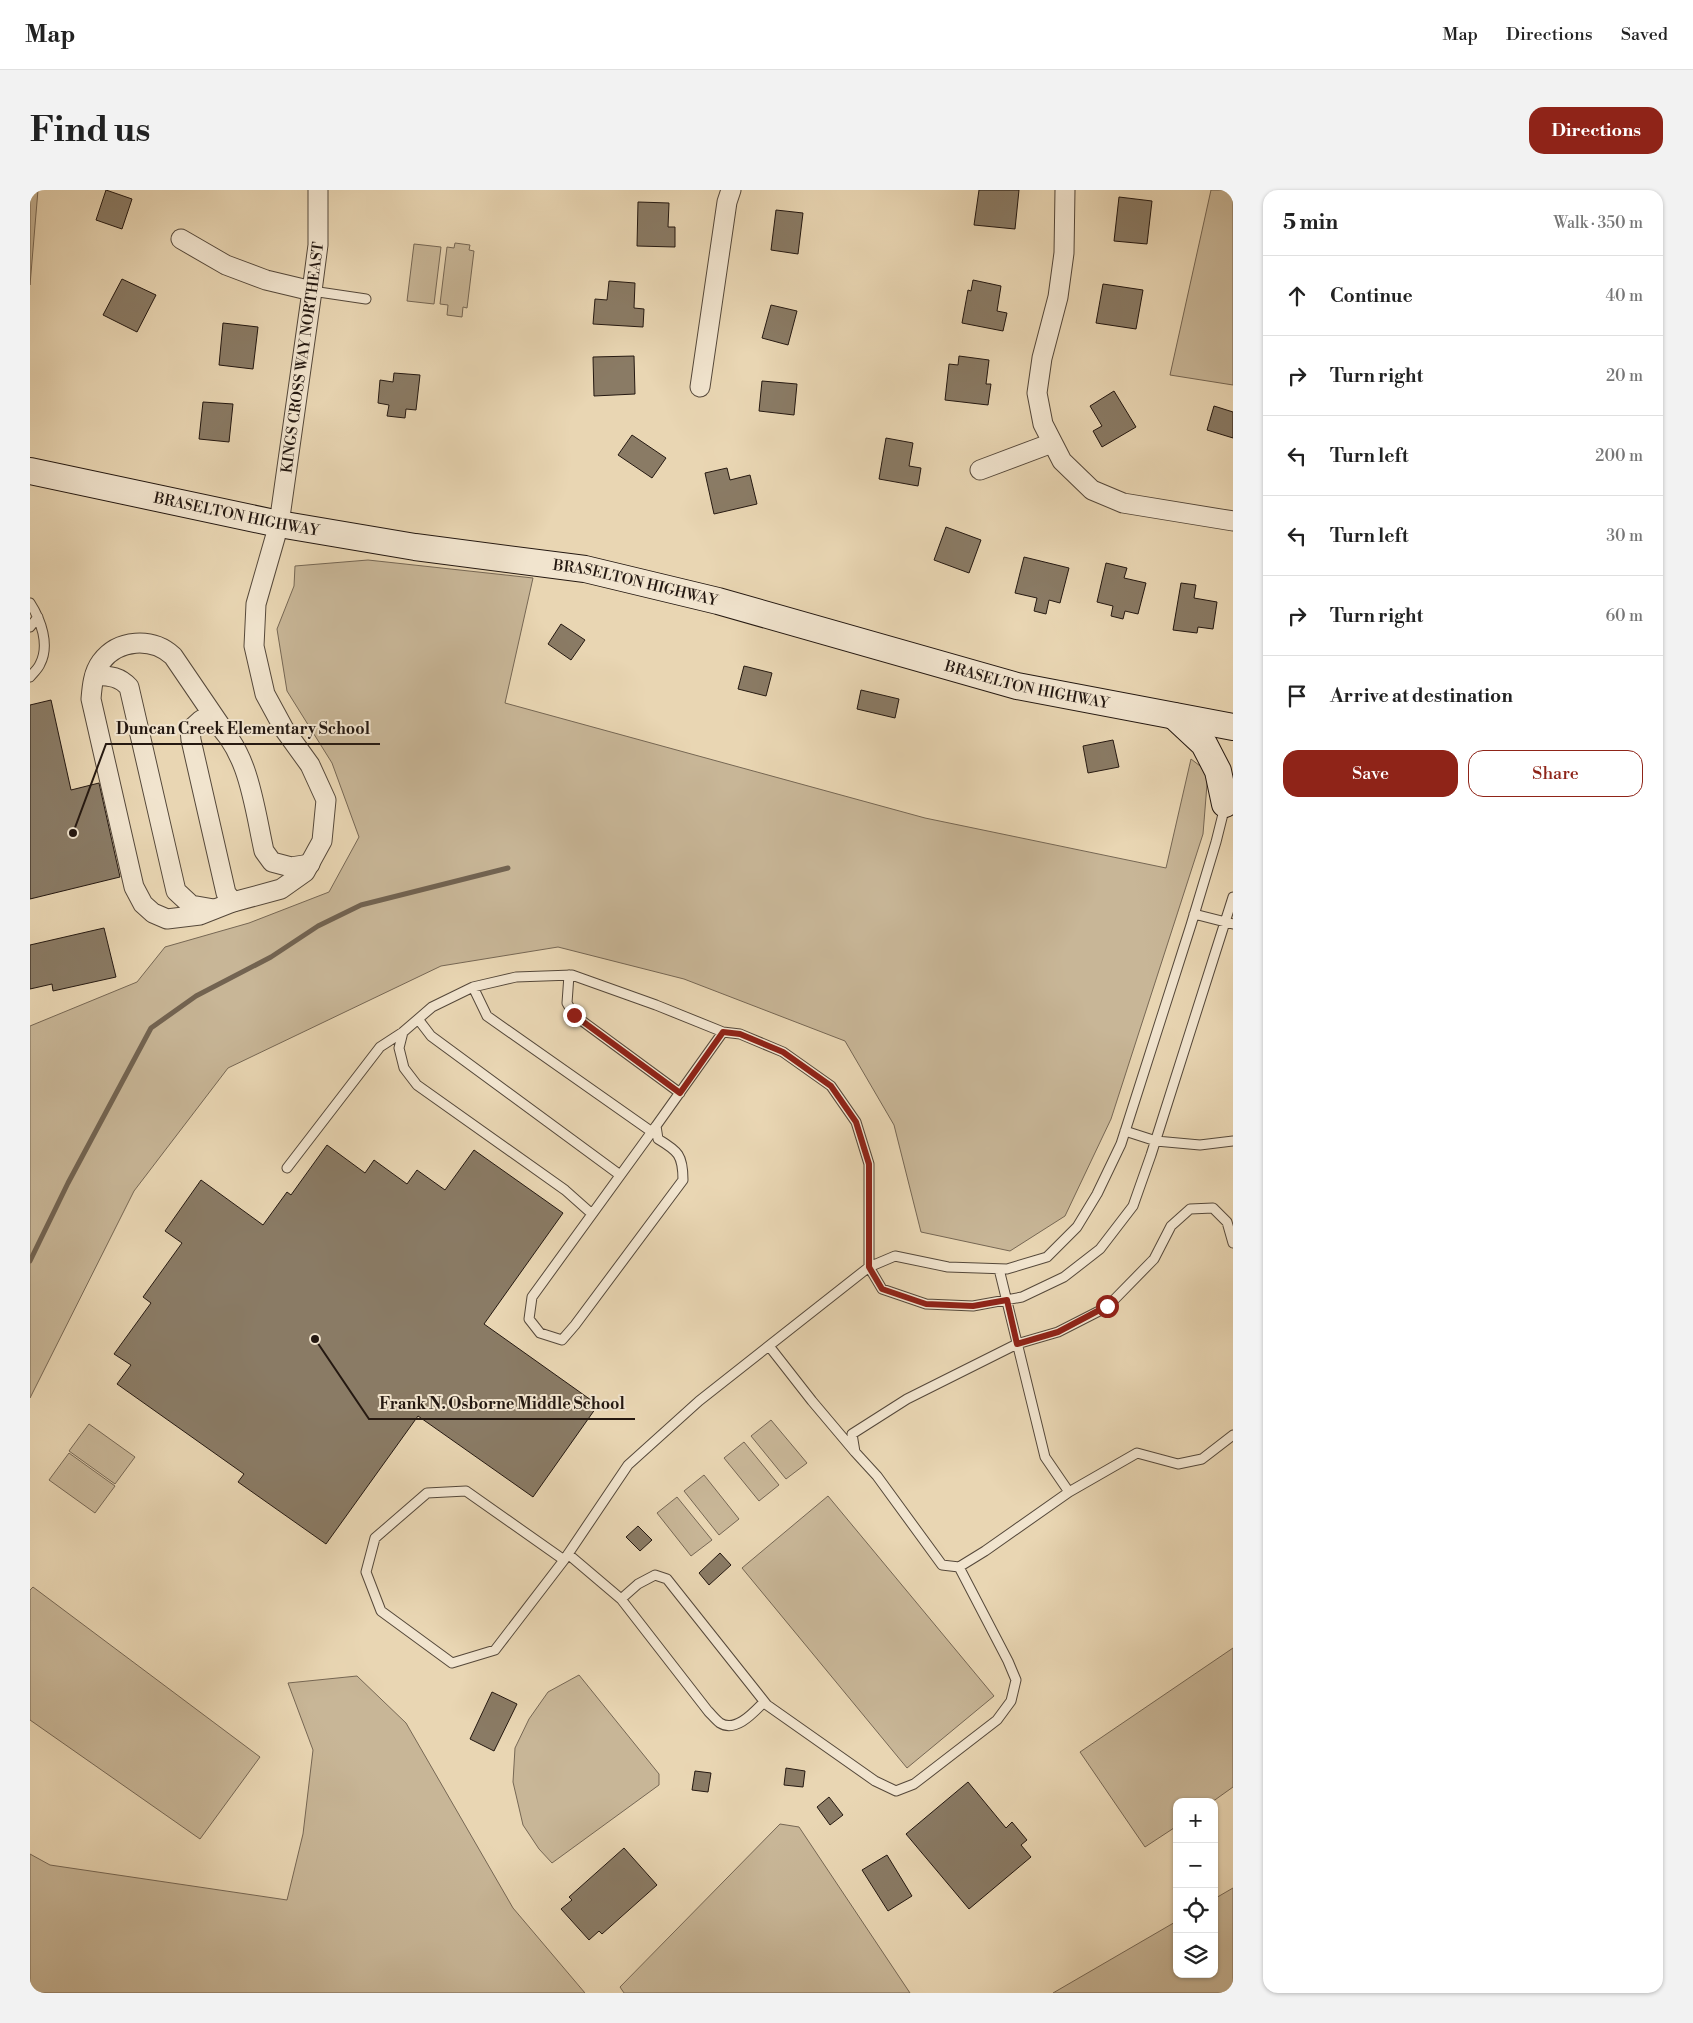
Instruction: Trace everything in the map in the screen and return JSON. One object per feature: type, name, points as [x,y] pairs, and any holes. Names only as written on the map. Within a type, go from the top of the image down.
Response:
[{"type":"main road","name":"BRASELTON HIGHWAY","points":[[30,470],[279,524],[415,547],[585,569],[718,601],[1017,686],[1233,727]]},
{"type":"main road","points":[[1174,716],[1204,744],[1228,792]]},
{"type":"street","name":"KINGS CROSS WAY NORTHEAST","points":[[310,864],[322,841],[326,800],[310,765],[284,729],[265,694],[254,646],[256,604],[279,524],[312,291],[318,244],[318,190]]},
{"type":"street","points":[[700,387],[726,202],[731,190]]},
{"type":"street","points":[[1065,190],[1064,253],[1058,297],[1042,358],[1037,392],[1043,424],[1052,443],[1062,461],[1092,490],[1123,503],[1233,521]]},
{"type":"street","points":[[181,239],[226,265],[266,280],[312,291]]},
{"type":"street","points":[[980,470],[1052,443]]},
{"type":"street","points":[[220,725],[173,656],[163,647],[148,643],[130,644],[112,651],[100,663],[92,683],[92,699],[134,887],[143,904],[153,913],[167,919],[207,912],[280,888],[305,872],[310,864]]},
{"type":"street","points":[[95,676],[111,676],[122,679],[129,687],[176,892],[191,906],[207,912]]},
{"type":"street","points":[[233,902],[226,893],[190,730],[201,720],[213,720],[220,725],[240,756],[264,851],[272,862],[291,866],[310,864]]},
{"type":"lane","points":[[312,291],[366,299]]},
{"type":"lane","points":[[30,603],[38,617],[44,636],[43,654],[40,664],[30,677]]},
{"type":"lane","points":[[30,626],[38,617]]},
{"type":"lane","points":[[764,1702],[747,1718],[733,1725],[721,1724],[708,1711],[621,1599],[566,1557],[466,1491],[427,1493],[375,1538],[366,1572],[381,1611],[452,1663],[496,1650],[566,1557],[628,1465],[699,1401],[869,1267],[895,1256],[948,1267],[1006,1269],[1047,1256],[1077,1227],[1101,1186],[1125,1130],[1216,842],[1228,792]]},
{"type":"lane","points":[[287,1168],[380,1047],[403,1032],[432,1007],[473,987],[516,977],[569,976],[656,1005],[723,1032],[740,1034],[783,1052],[831,1086],[856,1122],[869,1164],[869,1267],[882,1289],[926,1304],[973,1306],[1022,1297],[1064,1277],[1100,1249],[1133,1206],[1229,924],[1233,897]]},
{"type":"lane","points":[[1194,914],[1229,924]]},
{"type":"lane","points":[[569,976],[567,1003],[574,1015],[680,1093]]},
{"type":"lane","points":[[473,987],[487,1016],[654,1129],[658,1139],[676,1150],[683,1164],[683,1180],[562,1340],[540,1333],[529,1319],[532,1297],[620,1175],[654,1129],[680,1093],[723,1032]]},
{"type":"lane","points":[[418,1019],[431,1036],[620,1175]]},
{"type":"lane","points":[[403,1032],[399,1048],[404,1068],[417,1085],[565,1190],[592,1214]]},
{"type":"lane","points":[[1125,1130],[1156,1141],[1200,1145],[1233,1141]]},
{"type":"lane","points":[[855,1452],[852,1434],[907,1399],[1017,1344],[1058,1332],[1107,1306],[1154,1259],[1171,1226],[1190,1209],[1213,1208],[1227,1222],[1233,1243]]},
{"type":"lane","points":[[999,1269],[1045,1457],[1069,1492]]},
{"type":"lane","points":[[769,1346],[812,1401],[877,1476],[942,1565],[959,1567],[1069,1492],[1137,1453],[1178,1464],[1202,1459],[1233,1435]]},
{"type":"lane","points":[[621,1599],[638,1584],[655,1575],[667,1579],[764,1702],[875,1781],[896,1791],[914,1784],[997,1720],[1011,1701],[1016,1680],[959,1567]]},
{"type":"shaded area","points":[[30,190],[38,190],[30,285]]},
{"type":"shaded area","points":[[1211,190],[1233,190],[1233,385],[1170,375]]},
{"type":"shaded area","points":[[455,243],[470,245],[469,250],[474,251],[467,308],[463,307],[462,317],[447,315],[448,305],[440,304],[447,247],[454,248]]},
{"type":"shaded area","points":[[414,244],[441,247],[434,304],[407,301]]},
{"type":"shaded area","points":[[368,560],[533,578],[505,703],[925,818],[1166,868],[1191,759],[1208,772],[1203,834],[1111,1119],[1065,1216],[1010,1251],[921,1232],[894,1125],[845,1041],[684,979],[558,947],[441,966],[228,1068],[134,1191],[30,1398],[30,1026],[137,982],[165,947],[249,923],[329,892],[359,837],[332,763],[287,691],[277,629],[294,586],[295,566]]},
{"type":"shaded area","points":[[771,1420],[807,1463],[786,1479],[751,1436]]},
{"type":"shaded area","points":[[89,1424],[135,1457],[115,1484],[69,1451]]},
{"type":"shaded area","points":[[744,1442],[779,1485],[759,1501],[724,1458]]},
{"type":"shaded area","points":[[69,1453],[115,1486],[95,1513],[49,1480]]},
{"type":"shaded area","points":[[704,1475],[739,1519],[719,1535],[684,1491]]},
{"type":"shaded area","points":[[828,1496],[994,1696],[907,1768],[742,1568]]},
{"type":"shaded area","points":[[677,1497],[712,1540],[691,1556],[657,1513]]},
{"type":"shaded area","points":[[33,1587],[260,1757],[200,1839],[30,1720],[30,1590]]},
{"type":"shaded area","points":[[1233,1648],[1233,1787],[1218,1798],[1173,1798],[1173,1829],[1145,1847],[1080,1752]]},
{"type":"shaded area","points":[[579,1675],[659,1774],[659,1785],[552,1863],[539,1849],[523,1825],[513,1782],[515,1748],[529,1719],[548,1692]]},
{"type":"shaded area","points":[[357,1676],[406,1723],[513,1908],[585,1993],[30,1993],[30,1854],[50,1865],[287,1900],[303,1834],[313,1750],[288,1683]]},
{"type":"shaded area","points":[[780,1824],[799,1827],[910,1993],[624,1993],[620,1987]]},
{"type":"shaded area","points":[[1233,1888],[1233,1993],[1053,1993],[1173,1923],[1173,1978],[1218,1978],[1218,1897]]},
{"type":"building","points":[[106,190],[132,199],[122,229],[96,220]]},
{"type":"building","points":[[979,190],[1019,190],[1015,229],[974,225]]},
{"type":"building","points":[[1119,197],[1152,201],[1147,244],[1114,241]]},
{"type":"building","points":[[638,202],[669,203],[668,227],[675,227],[675,247],[637,246]]},
{"type":"building","points":[[776,210],[803,213],[798,254],[771,250]]},
{"type":"building","points":[[122,279],[156,295],[137,332],[103,315]]},
{"type":"building","points":[[973,280],[1001,286],[997,311],[1007,313],[1003,331],[962,323],[968,290],[971,291]]},
{"type":"building","points":[[609,281],[635,283],[634,308],[644,309],[643,327],[593,324],[595,299],[607,300]]},
{"type":"building","points":[[1103,284],[1143,290],[1136,329],[1096,323]]},
{"type":"building","points":[[771,305],[797,311],[788,345],[762,338]]},
{"type":"building","points":[[223,323],[258,327],[253,369],[219,365]]},
{"type":"building","points":[[634,356],[635,394],[594,396],[593,357]]},
{"type":"building","points":[[959,356],[989,360],[986,384],[991,384],[988,405],[945,400],[949,364],[958,365]]},
{"type":"building","points":[[394,373],[420,375],[416,410],[406,409],[405,418],[387,416],[389,405],[378,403],[380,380],[393,382]]},
{"type":"building","points":[[762,381],[797,384],[794,415],[759,411]]},
{"type":"building","points":[[1114,391],[1136,427],[1102,447],[1093,431],[1102,426],[1090,406]]},
{"type":"building","points":[[203,402],[233,404],[229,442],[199,439]]},
{"type":"building","points":[[1214,406],[1233,412],[1233,438],[1207,430]]},
{"type":"building","points":[[632,435],[666,458],[652,478],[618,455]]},
{"type":"building","points":[[886,438],[913,443],[909,466],[921,468],[918,486],[879,479]]},
{"type":"building","points":[[727,468],[730,480],[750,475],[757,504],[714,514],[705,473]]},
{"type":"building","points":[[946,527],[981,540],[969,573],[934,560]]},
{"type":"building","points":[[1024,557],[1069,568],[1060,603],[1049,600],[1046,614],[1034,611],[1037,598],[1015,593]]},
{"type":"building","points":[[1106,563],[1127,568],[1124,578],[1146,583],[1138,614],[1125,611],[1123,619],[1111,616],[1113,606],[1097,602]]},
{"type":"building","points":[[1181,583],[1196,585],[1194,598],[1217,602],[1213,629],[1198,627],[1197,633],[1173,630]]},
{"type":"building","points":[[561,624],[585,640],[571,660],[548,644]]},
{"type":"building","points":[[744,666],[772,673],[766,696],[738,689]]},
{"type":"building","points":[[861,690],[899,699],[895,718],[857,709]]},
{"type":"building","points":[[51,700],[71,790],[99,783],[120,877],[30,899],[30,705]]},
{"type":"building","points":[[1113,740],[1119,767],[1088,773],[1083,746]]},
{"type":"building","points":[[104,928],[116,977],[53,991],[52,984],[30,989],[30,945]]},
{"type":"building","points":[[327,1145],[365,1173],[374,1160],[407,1184],[417,1170],[445,1190],[474,1150],[563,1213],[484,1324],[598,1405],[533,1497],[418,1416],[326,1544],[238,1482],[244,1474],[117,1384],[131,1365],[114,1354],[151,1303],[143,1297],[182,1243],[165,1231],[201,1180],[263,1225],[287,1192],[291,1195]]},
{"type":"building","points":[[638,1526],[652,1540],[640,1551],[626,1537]]},
{"type":"building","points":[[720,1553],[731,1565],[709,1585],[699,1573]]},
{"type":"building","points":[[492,1692],[517,1704],[494,1751],[470,1739]]},
{"type":"building","points":[[786,1768],[805,1771],[803,1787],[784,1785]]},
{"type":"building","points":[[695,1771],[711,1773],[708,1792],[692,1790]]},
{"type":"building","points":[[968,1782],[1006,1828],[1012,1822],[1027,1840],[1021,1845],[1031,1857],[969,1909],[906,1834]]},
{"type":"building","points":[[829,1797],[843,1815],[830,1825],[817,1807]]},
{"type":"building","points":[[624,1848],[657,1885],[602,1934],[599,1931],[589,1940],[561,1909],[572,1900],[569,1897]]},
{"type":"building","points":[[887,1855],[912,1896],[888,1911],[862,1870]]},
{"type":"waterway","points":[[30,1261],[68,1183],[151,1028],[196,996],[271,957],[318,926],[361,905],[508,868]]},
{"type":"place","name":"Duncan Creek Elementary School","points":[[73,833]]},
{"type":"place","name":"Frank N. Osborne Middle School","points":[[315,1339]]},
{"type":"route","points":[[574,1015],[680,1093],[723,1032],[740,1034],[783,1052],[831,1086],[856,1122],[869,1164],[869,1267],[882,1289],[926,1304],[973,1306],[1007,1300],[1017,1344],[1058,1332],[1107,1306]]}]
